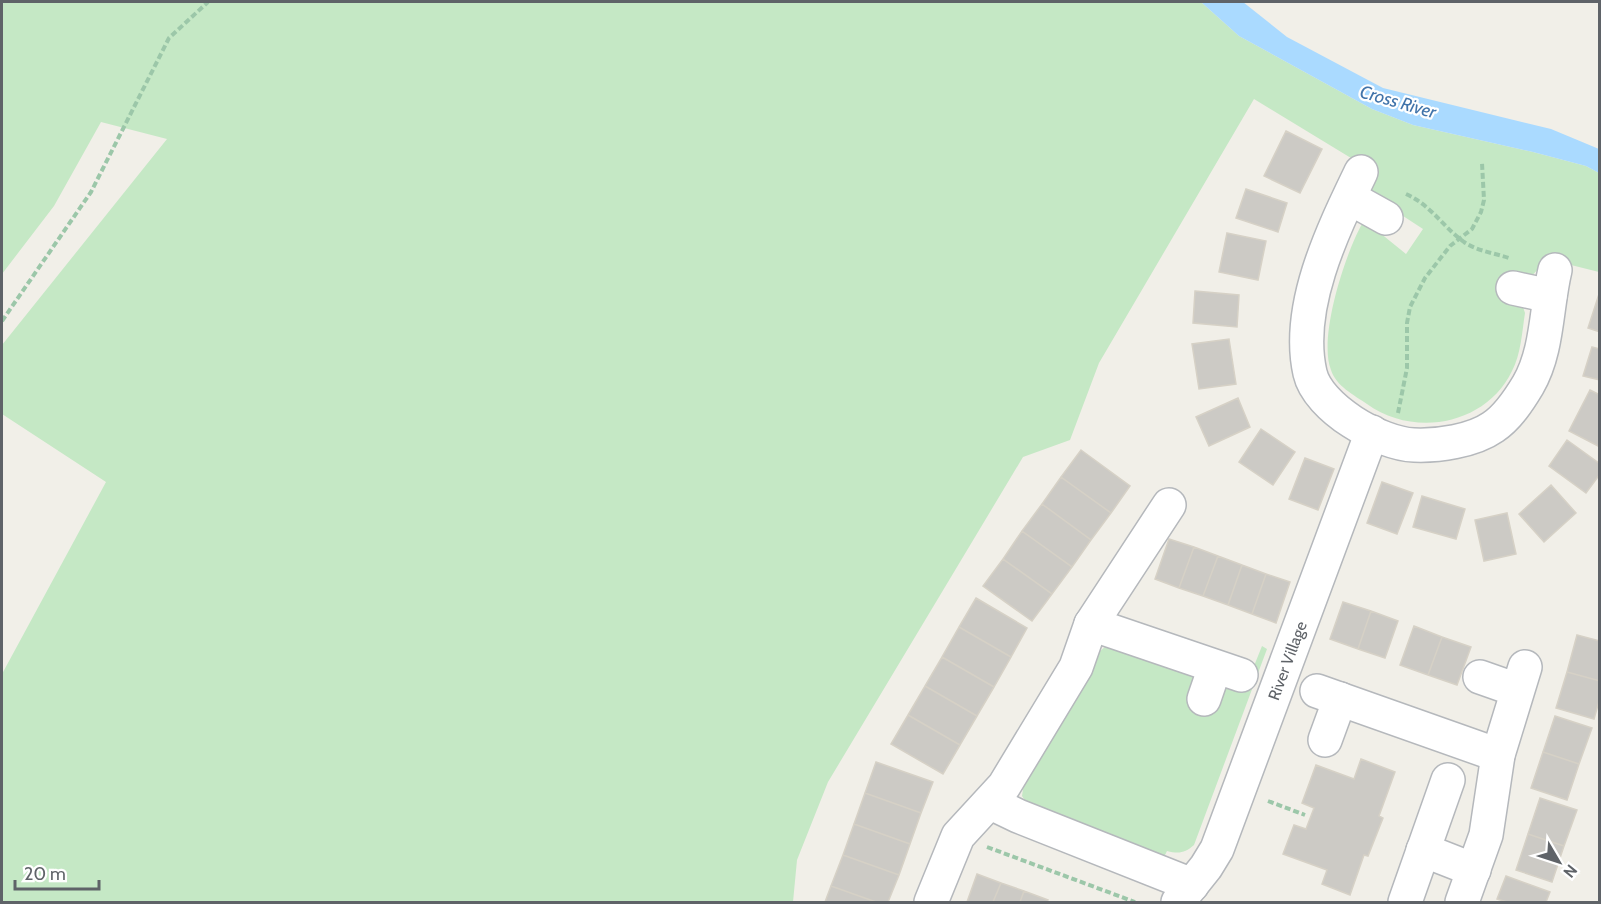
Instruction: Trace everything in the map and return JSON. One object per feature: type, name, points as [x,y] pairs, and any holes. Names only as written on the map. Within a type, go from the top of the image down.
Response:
[{"type":"street","points":[[1396,206],[1356,185],[1321,271],[1313,301],[1307,347],[1314,384],[1322,397],[1345,417],[1380,435],[1414,445],[1461,440],[1492,428],[1526,388],[1536,368],[1552,282],[1512,288]]},
{"type":"street","name":"River Village","points":[[992,802],[1190,896],[1217,849],[1380,435]]},
{"type":"street","points":[[931,903],[958,836],[992,802],[1066,684],[1080,658],[1091,624],[1142,562],[1169,505]]},
{"type":"street","points":[[1091,624],[1228,671],[1204,699]]},
{"type":"street","points":[[1462,903],[1486,835],[1498,755],[1521,678],[1480,677]]},
{"type":"street","points":[[1325,740],[1329,695],[1498,755]]},
{"type":"street","points":[[1405,903],[1448,780]]},
{"type":"street","points":[[1423,850],[1474,870]]},
{"type":"path","points":[[2,321],[91,192],[169,38],[208,2]]},
{"type":"path","points":[[1380,435],[1401,404],[1410,307],[1425,278],[1450,246],[1472,229],[1481,212],[1484,200],[1482,163]]},
{"type":"path","points":[[1396,206],[1419,200],[1460,239],[1476,248],[1518,260],[1552,282]]},
{"type":"path","points":[[958,836],[1136,903]]},
{"type":"green space","points":[[2,2],[1201,2],[1239,36],[1372,109],[1413,125],[1533,152],[1586,166],[1599,173],[1599,272],[1547,259],[1530,278],[1509,276],[1501,301],[1523,307],[1525,313],[1517,357],[1512,371],[1500,389],[1485,404],[1467,414],[1447,420],[1427,423],[1406,421],[1386,415],[1346,390],[1333,376],[1328,356],[1328,338],[1335,296],[1348,255],[1362,224],[1369,224],[1406,254],[1423,229],[1374,197],[1371,191],[1374,172],[1254,99],[1099,363],[1070,440],[1023,457],[828,782],[797,860],[793,902],[2,902],[2,674],[106,482],[2,414],[2,345],[167,139],[101,122],[54,206],[2,274]]},
{"type":"green space","points":[[1106,646],[1192,674],[1196,681],[1244,691],[1262,646],[1267,649],[1194,845],[1185,851],[1178,853],[1167,851],[1164,857],[1028,805],[1022,796],[1025,776],[1099,652]]},
{"type":"water","name":"Cross River","points":[[1201,2],[1243,2],[1287,37],[1383,88],[1551,129],[1599,149],[1599,173],[1586,166],[1533,152],[1413,125],[1372,109],[1239,36]]},
{"type":"building","points":[[1286,131],[1322,149],[1300,193],[1264,176]]},
{"type":"building","points":[[1246,189],[1287,203],[1278,232],[1236,218]]},
{"type":"building","points":[[1227,233],[1266,241],[1258,280],[1219,272]]},
{"type":"building","points":[[1195,291],[1239,295],[1237,327],[1193,323]]},
{"type":"building","points":[[1600,291],[1600,332],[1588,328]]},
{"type":"building","points":[[1229,339],[1236,384],[1199,389],[1192,344]]},
{"type":"building","points":[[1592,347],[1600,349],[1600,380],[1583,376]]},
{"type":"building","points":[[1590,390],[1600,395],[1600,447],[1569,431]]},
{"type":"building","points":[[1238,398],[1250,427],[1209,446],[1196,417]]},
{"type":"building","points":[[1261,429],[1295,452],[1273,485],[1239,462]]},
{"type":"building","points":[[1567,440],[1600,464],[1600,474],[1586,493],[1549,466]]},
{"type":"building","points":[[1081,450],[1130,486],[1111,513],[1061,477]]},
{"type":"building","points":[[1305,458],[1334,469],[1318,510],[1289,499]]},
{"type":"building","points":[[1061,477],[1111,513],[1091,540],[1042,504]]},
{"type":"building","points":[[1382,482],[1413,493],[1397,534],[1367,523]]},
{"type":"building","points":[[1551,485],[1576,513],[1544,542],[1519,514]]},
{"type":"building","points":[[1422,496],[1465,509],[1456,539],[1413,527]]},
{"type":"building","points":[[1042,504],[1091,540],[1072,567],[1022,531]]},
{"type":"building","points":[[1507,513],[1516,554],[1484,561],[1475,520]]},
{"type":"building","points":[[1022,531],[1072,567],[1052,594],[1003,559]]},
{"type":"building","points":[[1169,539],[1194,547],[1179,588],[1155,579]]},
{"type":"building","points":[[1194,547],[1218,556],[1203,596],[1179,588]]},
{"type":"building","points":[[1218,556],[1242,565],[1228,605],[1203,596]]},
{"type":"building","points":[[1003,559],[1052,594],[1032,621],[983,586]]},
{"type":"building","points":[[1242,565],[1266,574],[1252,614],[1228,605]]},
{"type":"building","points":[[1266,574],[1290,582],[1276,623],[1252,614]]},
{"type":"building","points":[[976,598],[1027,628],[1011,657],[959,627]]},
{"type":"building","points":[[1343,602],[1371,611],[1358,649],[1330,639]]},
{"type":"building","points":[[1371,611],[1398,621],[1385,658],[1358,649]]},
{"type":"building","points":[[1414,626],[1442,637],[1428,675],[1400,665]]},
{"type":"building","points":[[959,627],[1011,657],[994,687],[942,657]]},
{"type":"building","points":[[1577,635],[1600,641],[1600,681],[1567,672]]},
{"type":"building","points":[[1442,637],[1471,647],[1457,685],[1428,675]]},
{"type":"building","points":[[942,657],[994,687],[977,716],[925,686]]},
{"type":"building","points":[[1567,672],[1600,681],[1600,698],[1594,719],[1556,708]]},
{"type":"building","points":[[925,686],[977,716],[960,745],[908,715]]},
{"type":"building","points":[[908,715],[960,745],[943,774],[891,744]]},
{"type":"building","points":[[1555,716],[1592,728],[1579,764],[1543,752]]},
{"type":"building","points":[[1543,752],[1579,764],[1567,800],[1531,788]]},
{"type":"building","points":[[1361,759],[1395,772],[1379,816],[1383,818],[1368,856],[1364,855],[1350,895],[1322,884],[1327,870],[1283,854],[1294,825],[1306,829],[1314,808],[1302,803],[1316,765],[1354,779]]},
{"type":"building","points":[[876,762],[933,782],[921,813],[865,793]]},
{"type":"building","points":[[865,793],[921,813],[910,844],[854,824]]},
{"type":"building","points":[[1540,798],[1577,810],[1564,846],[1528,834]]},
{"type":"building","points":[[854,824],[910,844],[899,875],[843,855]]},
{"type":"building","points":[[1528,834],[1564,846],[1552,882],[1516,870]]},
{"type":"building","points":[[843,855],[899,875],[888,902],[876,902],[831,886]]},
{"type":"building","points":[[977,874],[1001,883],[993,902],[967,902]]},
{"type":"building","points":[[1506,876],[1550,892],[1546,902],[1507,902],[1497,899]]},
{"type":"building","points":[[1001,883],[1024,891],[1020,902],[993,902]]},
{"type":"building","points":[[831,886],[876,902],[825,902]]},
{"type":"building","points":[[1024,891],[1048,900],[1047,902],[1020,902]]}]
